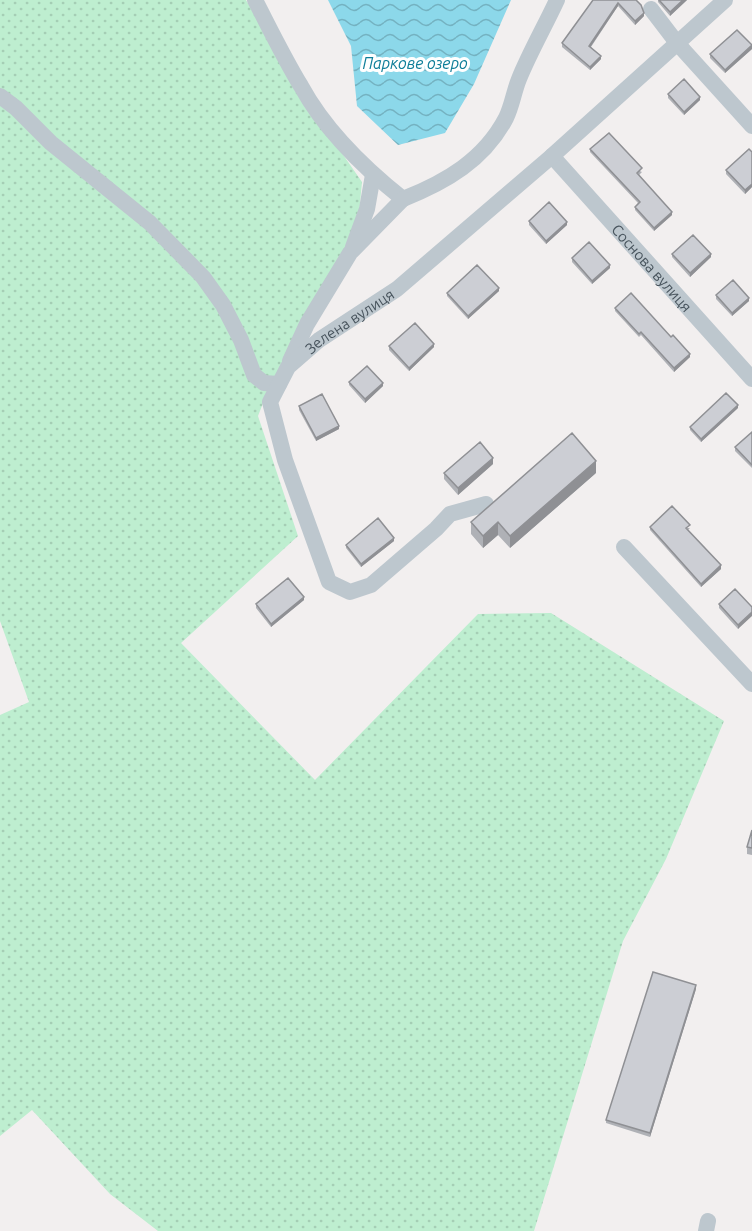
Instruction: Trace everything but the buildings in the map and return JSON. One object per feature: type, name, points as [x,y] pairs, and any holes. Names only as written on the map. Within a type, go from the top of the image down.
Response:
[{"type":"street","points":[[255,0],[302,88],[328,124],[373,175],[404,198]]},
{"type":"street","points":[[350,254],[404,198],[426,190],[456,174],[480,154],[506,118],[520,78],[557,0]]},
{"type":"street","name":"Зелена вулиця","points":[[486,504],[450,514],[371,585],[350,592],[329,582],[285,460],[270,402],[288,367],[319,340],[397,289],[552,156],[725,0]]},
{"type":"street","points":[[651,9],[677,43],[752,126]]},
{"type":"street","points":[[0,96],[16,108],[51,143],[150,223],[203,277],[223,305],[241,340],[254,375],[264,383],[279,384]]},
{"type":"street","name":"Соснова вулиця","points":[[552,156],[752,379]]},
{"type":"street","points":[[288,367],[307,324],[350,254],[366,209],[373,175]]},
{"type":"street","points":[[624,547],[752,684]]},
{"type":"green space","points":[[0,0],[246,0],[294,84],[362,182],[359,214],[338,264],[265,398],[258,416],[298,536],[181,643],[315,780],[478,614],[551,613],[724,721],[666,859],[623,941],[534,1231],[158,1231],[110,1194],[32,1110],[0,1136],[0,715],[29,702],[0,621]]},
{"type":"water","name":"Паркове озеро","points":[[328,0],[511,0],[474,84],[445,133],[398,145],[357,106],[351,46]]}]
